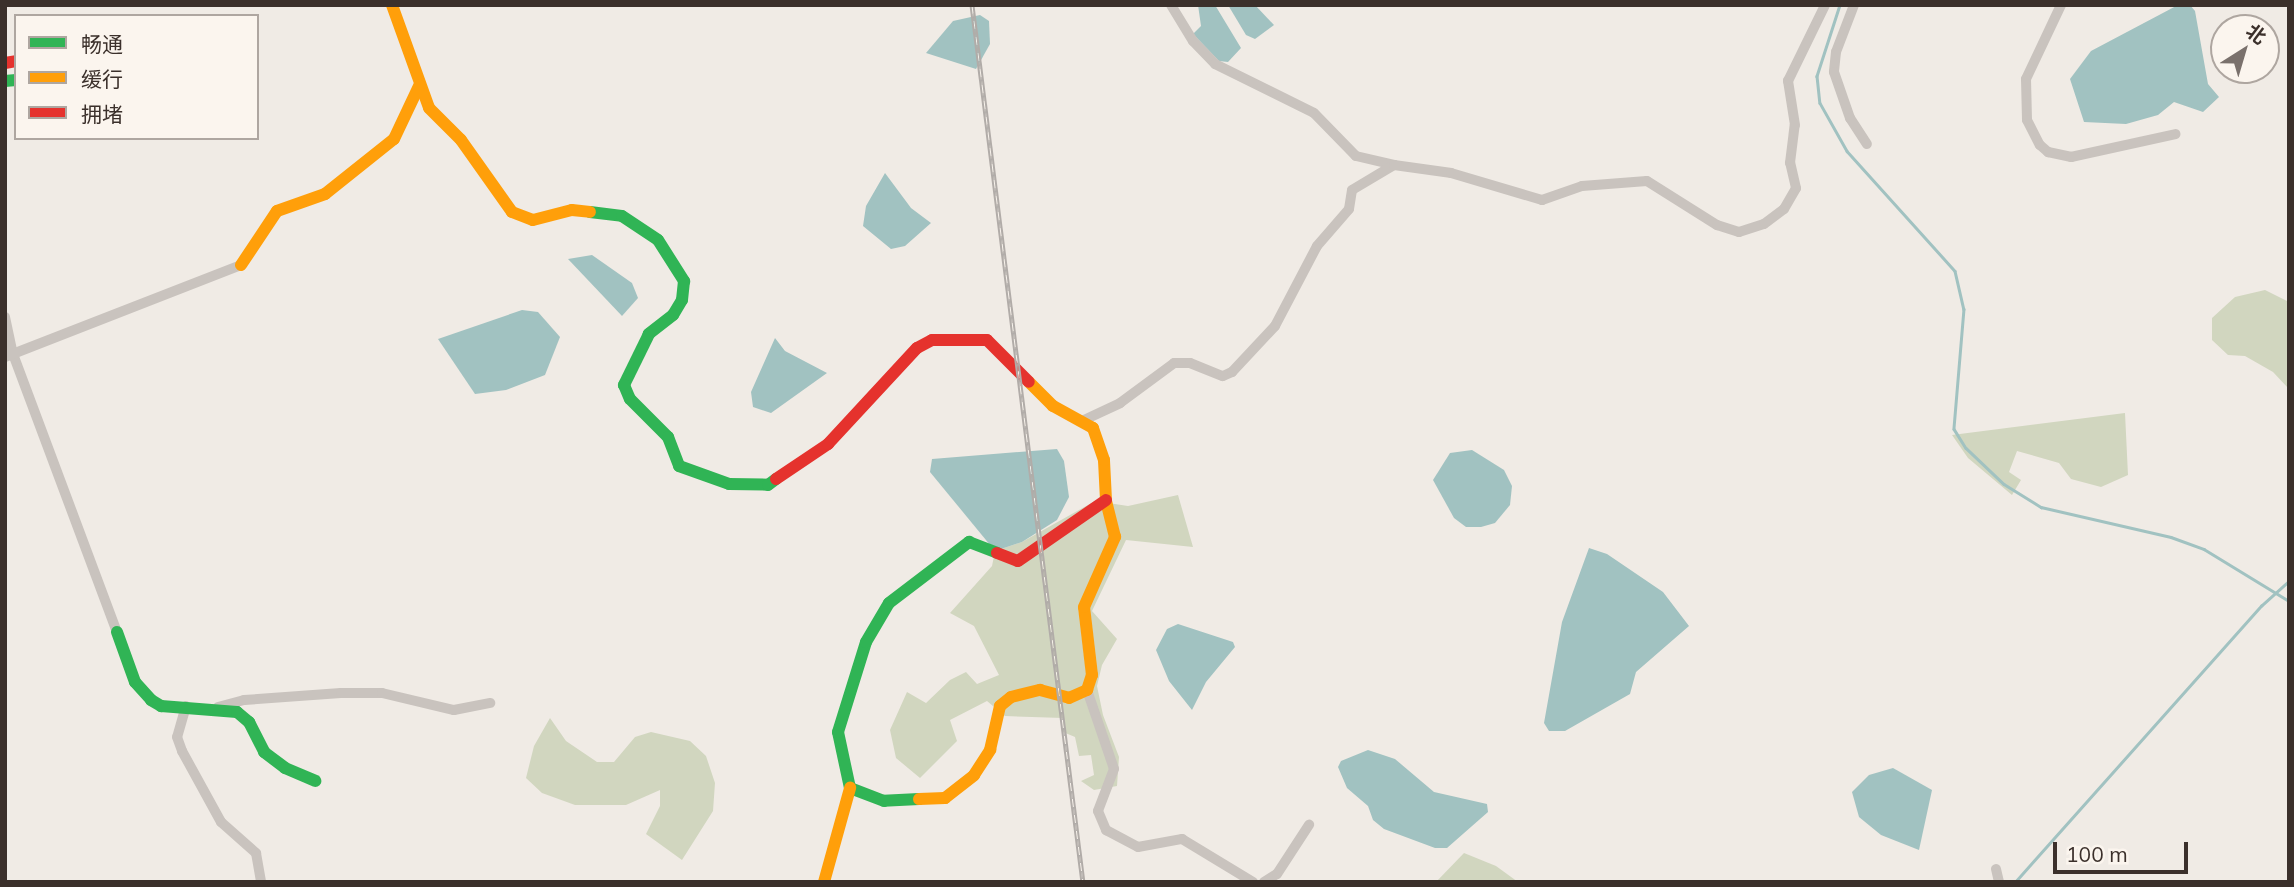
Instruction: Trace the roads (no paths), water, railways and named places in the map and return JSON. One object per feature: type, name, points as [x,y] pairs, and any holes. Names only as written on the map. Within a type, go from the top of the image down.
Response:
[{"type":"street","points":[[392,5],[429,108],[461,140],[512,212],[533,220],[572,210],[622,216],[641,225],[669,254],[684,281],[682,300],[673,315],[649,334],[624,385],[630,399],[668,437],[679,466],[692,474],[729,484],[768,485],[828,444],[901,361],[932,340],[973,336],[987,340],[1053,406],[1093,428],[1104,460],[1106,500],[1115,537],[1084,607],[1092,667],[1087,690],[1114,769],[1098,811],[1106,830],[1138,847],[1182,839],[1253,882]]},
{"type":"street","points":[[1171,5],[1193,41],[1215,64],[1314,113],[1356,156],[1394,165],[1451,173],[1542,200],[1582,186],[1647,181],[1717,225],[1739,232],[1764,224],[1784,209],[1796,188],[1790,163],[1796,125],[1788,81],[1825,5]]},
{"type":"street","points":[[1854,5],[1836,51],[1834,72],[1850,118],[1867,144]]},
{"type":"street","points":[[2062,5],[2026,79],[2027,120],[2040,145],[2048,152],[2071,157],[2176,134]]},
{"type":"street","points":[[9,356],[241,265],[276,211],[325,194],[394,139],[419,86]]},
{"type":"street","points":[[1084,421],[1120,403],[1174,363],[1190,363],[1223,376],[1232,372],[1275,326],[1317,246],[1349,209],[1352,190],[1394,165]]},
{"type":"street","points":[[5,317],[9,356],[144,694],[161,706],[218,707],[244,700],[341,693],[382,694],[454,710],[490,703]]},
{"type":"street","points":[[824,882],[850,788],[838,732],[866,642],[889,603],[969,542],[1018,561],[1106,500]]},
{"type":"street","points":[[850,788],[884,801],[945,798],[961,789],[990,750],[1000,706],[1011,696],[1040,690],[1069,698],[1087,690]]},
{"type":"street","points":[[186,706],[177,737],[182,751],[221,822],[256,853],[261,882]]},
{"type":"street","points":[[218,707],[249,722],[264,752],[285,768],[314,781]]},
{"type":"street","points":[[1264,882],[1277,874],[1309,825]]},
{"type":"street","points":[[1996,869],[1999,882]]},
{"type":"water","points":[[1198,5],[1215,5],[1241,48],[1228,62],[1219,61],[1193,34],[1201,26]]},
{"type":"water","points":[[1228,5],[1255,5],[1274,25],[1255,39],[1246,35]]},
{"type":"water","points":[[2178,5],[2190,5],[2195,11],[2208,84],[2219,97],[2203,112],[2174,102],[2158,115],[2126,124],[2084,122],[2070,79],[2091,51]]},
{"type":"water","points":[[980,15],[989,21],[990,44],[976,69],[926,53],[953,21]]},
{"type":"water","points":[[885,173],[911,208],[931,223],[905,246],[891,249],[863,226],[866,206]]},
{"type":"water","points":[[592,255],[632,283],[638,298],[622,316],[568,259]]},
{"type":"water","points":[[522,310],[538,312],[560,337],[545,375],[506,390],[475,394],[438,339]]},
{"type":"water","points":[[775,338],[785,351],[827,373],[771,413],[753,407],[751,392]]},
{"type":"water","points":[[1057,449],[1064,461],[1069,497],[1057,520],[1022,542],[995,551],[930,472],[932,459]]},
{"type":"water","points":[[1472,450],[1504,470],[1512,486],[1510,505],[1495,523],[1481,527],[1466,527],[1454,518],[1433,480],[1450,453]]},
{"type":"water","points":[[1589,548],[1607,554],[1663,592],[1689,626],[1636,672],[1630,694],[1565,731],[1549,731],[1544,723],[1562,622]]},
{"type":"water","points":[[1178,624],[1233,642],[1235,647],[1206,682],[1192,710],[1169,681],[1156,650],[1167,629]]},
{"type":"water","points":[[1368,750],[1395,759],[1434,792],[1487,804],[1488,812],[1447,848],[1435,848],[1384,829],[1373,820],[1368,806],[1347,788],[1338,767],[1341,761]]},
{"type":"water","points":[[1893,768],[1932,790],[1919,850],[1881,835],[1859,817],[1852,792],[1869,775]]},
{"type":"waterway","points":[[1840,5],[1817,76],[1820,103],[1847,151],[1955,271],[1964,309],[1954,429],[1966,448],[2004,484],[2041,507],[2171,537],[2204,549],[2289,601]]},
{"type":"waterway","points":[[2015,882],[2261,606],[2289,581]]},
{"type":"railway","points":[[972,5],[1083,882]]}]
